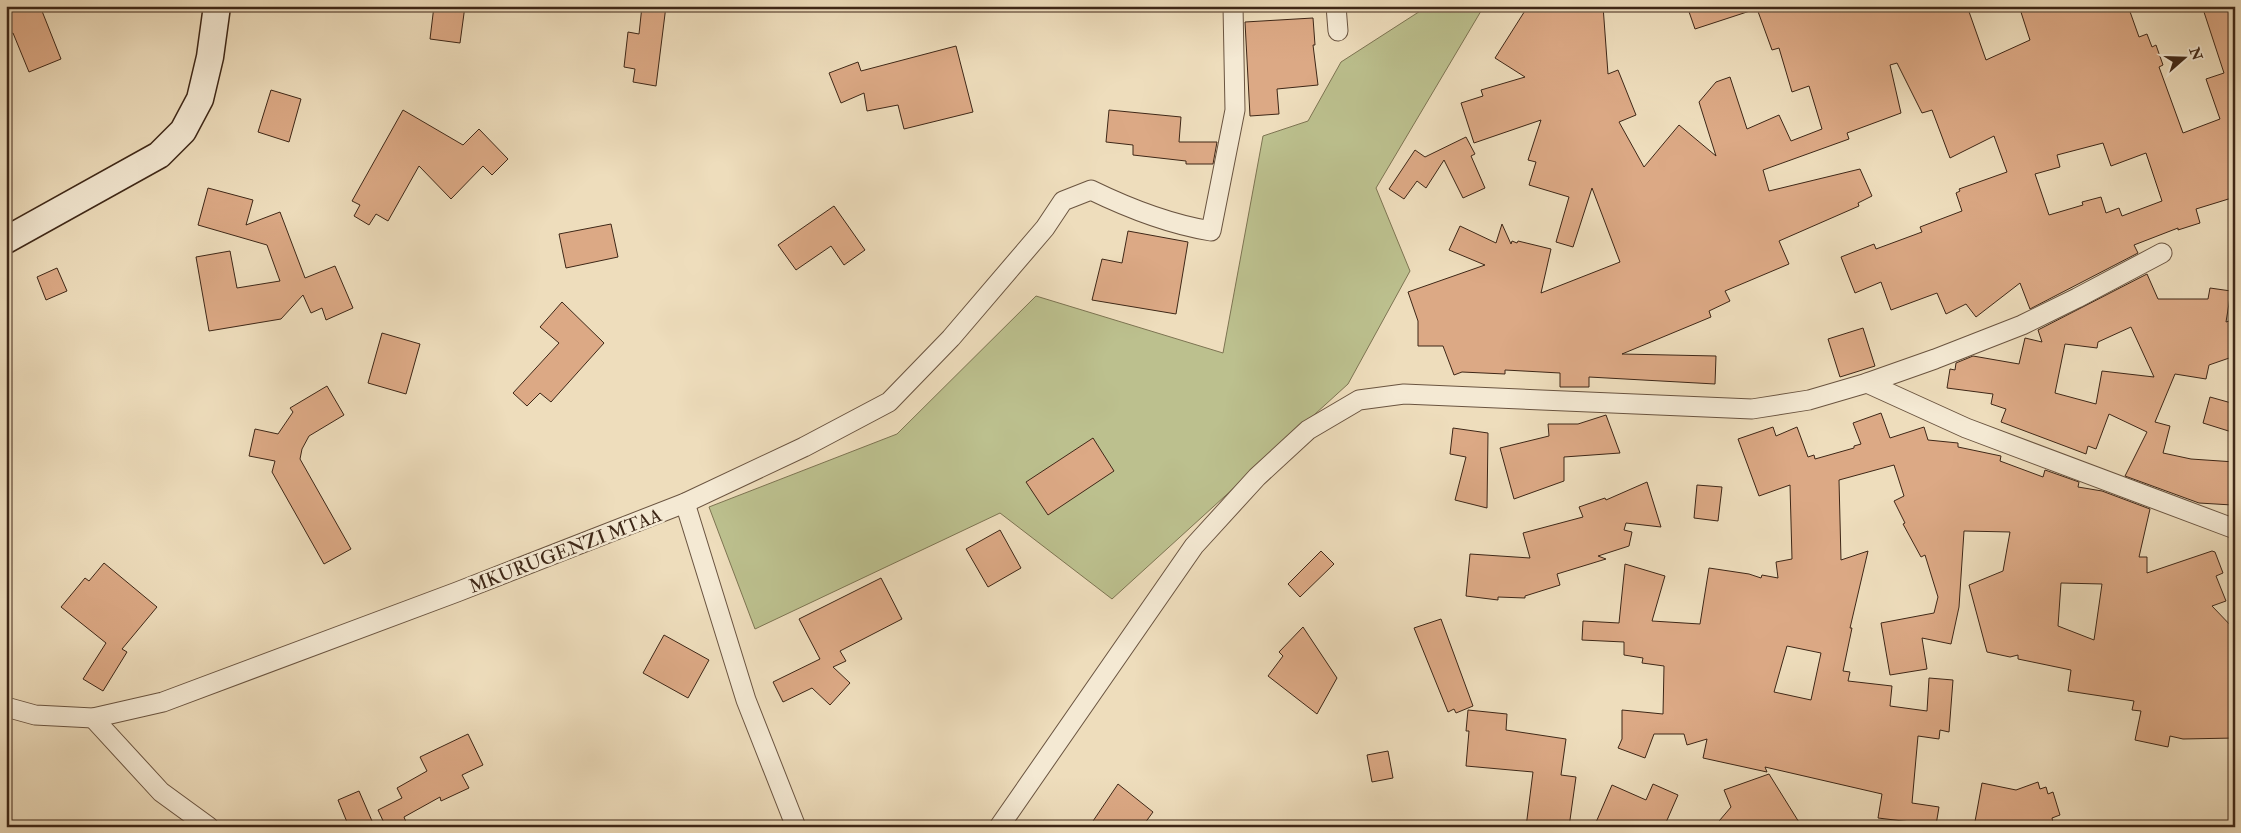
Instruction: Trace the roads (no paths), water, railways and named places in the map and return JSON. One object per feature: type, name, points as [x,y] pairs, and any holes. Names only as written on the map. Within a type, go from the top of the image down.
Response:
[{"type":"main road","points":[[6,240],[159,155],[183,131],[200,99],[210,57],[217,6]]},
{"type":"street","name":"MKURUGENZI MTAA","points":[[6,707],[35,715],[93,718],[163,702],[265,665],[685,503],[804,447],[889,402],[951,338],[1045,228],[1063,201],[1090,190],[1122,205],[1177,225],[1211,231],[1236,110],[1233,6]]},
{"type":"street","points":[[1336,6],[1338,31]]},
{"type":"street","points":[[999,827],[1194,546],[1257,477],[1308,430],[1359,400],[1404,394],[1752,409],[1809,400],[1867,383],[2022,324],[2077,298],[2162,253]]},
{"type":"street","points":[[1867,383],[1975,432],[2235,528]]},
{"type":"street","points":[[685,503],[746,700],[796,827]]},
{"type":"street","points":[[93,718],[161,792],[209,827]]}]
